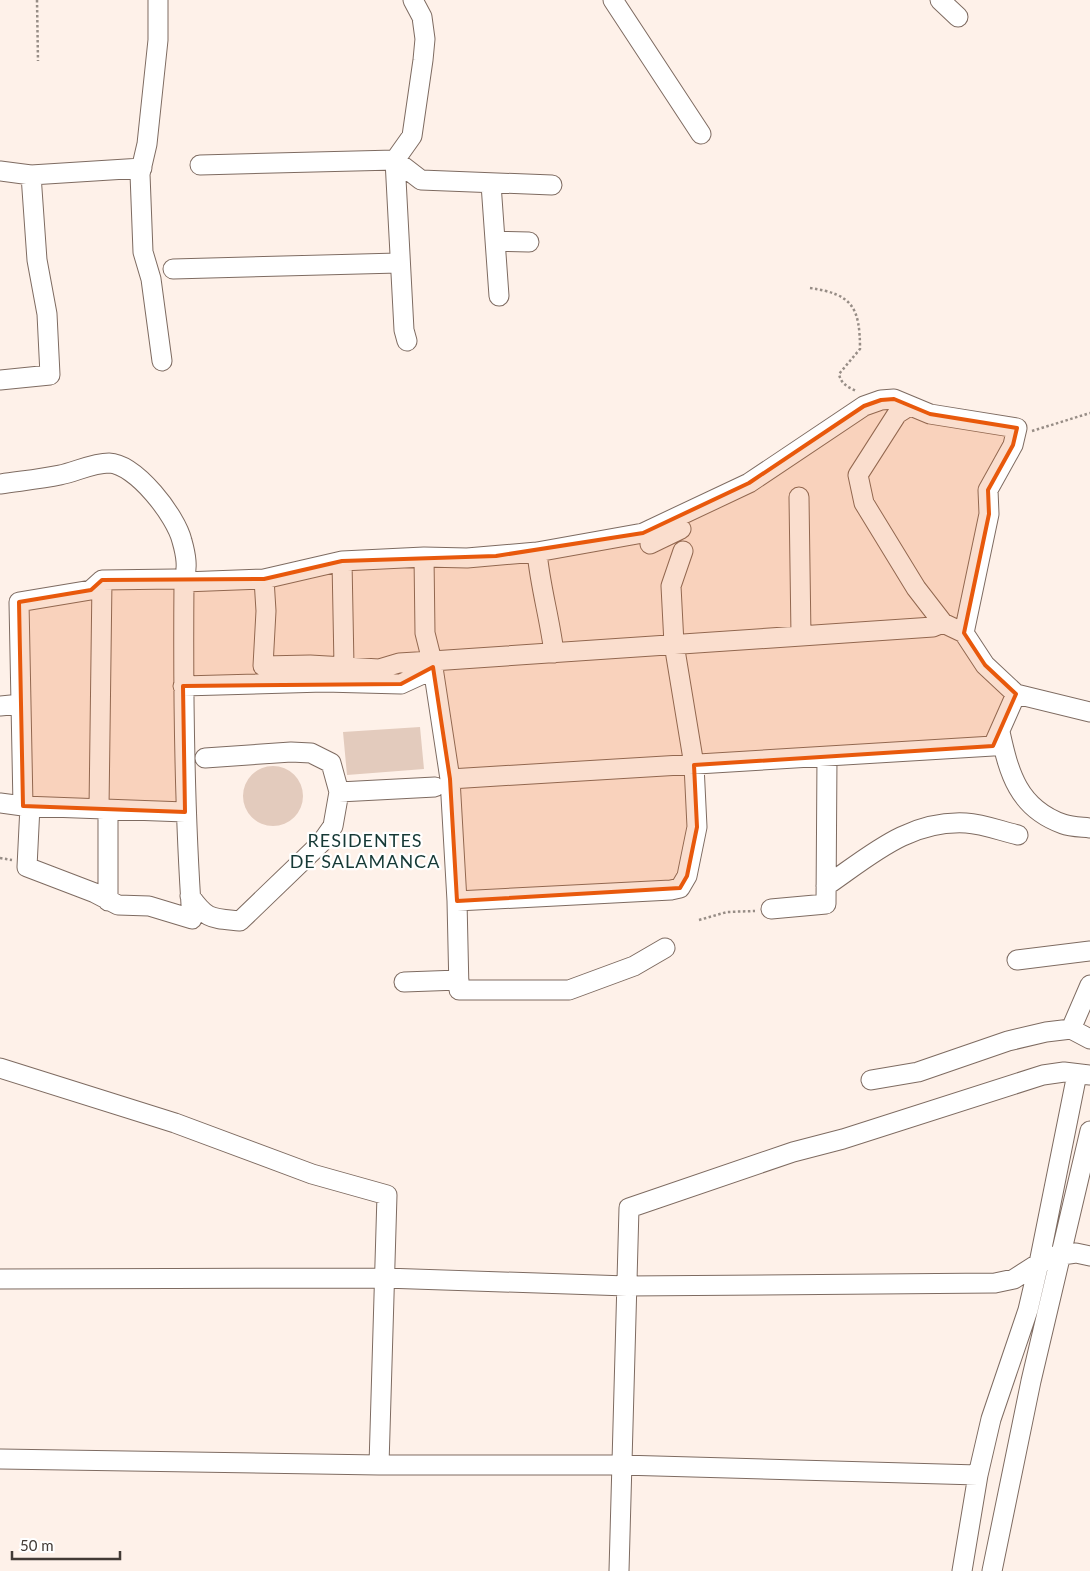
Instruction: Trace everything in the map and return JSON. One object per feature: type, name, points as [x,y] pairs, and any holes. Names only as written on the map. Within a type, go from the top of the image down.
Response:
[{"type":"street","points":[[158,0],[158,40],[147,144],[142,168],[143,252],[151,279],[162,361]]},
{"type":"street","points":[[406,341],[398,263],[395,160],[412,136],[423,60],[425,40],[422,17],[413,0]]},
{"type":"street","points":[[613,0],[701,134]]},
{"type":"street","points":[[940,0],[958,17]]},
{"type":"street","points":[[200,165],[395,160],[421,180],[552,185]]},
{"type":"street","points":[[0,171],[31,175],[142,168]]},
{"type":"street","points":[[0,380],[50,375],[47,314],[37,260],[31,175]]},
{"type":"street","points":[[491,184],[499,296]]},
{"type":"street","points":[[495,241],[529,242]]},
{"type":"street","points":[[174,269],[398,263]]},
{"type":"street","points":[[650,544],[683,528],[850,415],[875,402],[894,399],[908,407],[930,414],[1017,428],[1013,445],[988,490],[989,514],[964,632]]},
{"type":"street","points":[[908,407],[897,414],[858,475],[864,502],[916,588],[944,623],[964,632],[985,665],[1016,694],[1090,712]]},
{"type":"street","points":[[0,484],[60,475],[109,463],[126,469],[157,498],[171,516],[182,539],[188,568],[184,582],[185,812],[192,919],[150,906],[118,905],[95,892],[26,867],[27,806],[21,704],[19,602],[91,590],[102,580],[175,579],[184,582],[264,579],[342,562],[424,556],[466,558],[537,552],[643,533],[749,483]]},
{"type":"street","points":[[799,497],[801,636]]},
{"type":"street","points":[[457,901],[680,888],[687,876],[696,828],[694,765],[674,644],[671,586],[683,551]]},
{"type":"street","points":[[537,552],[539,580],[550,621],[554,653]]},
{"type":"street","points":[[424,556],[425,633],[432,661],[442,783],[457,901],[459,990],[568,990],[634,966],[665,948]]},
{"type":"street","points":[[342,562],[344,666]]},
{"type":"street","points":[[264,579],[266,611],[263,666],[344,666],[379,669],[406,662],[933,627],[944,623]]},
{"type":"street","points":[[102,580],[104,809],[108,901]]},
{"type":"street","points":[[184,686],[324,682],[401,684],[425,673],[432,661]]},
{"type":"street","points":[[339,792],[694,765],[993,746],[1016,694]]},
{"type":"street","points":[[0,706],[21,704]]},
{"type":"street","points":[[1000,732],[1008,767],[1015,786],[1024,796],[1042,813],[1064,825],[1090,828]]},
{"type":"street","points":[[190,896],[202,913],[222,919],[240,920],[321,844],[333,826],[339,792],[331,763],[311,753],[291,752],[205,758]]},
{"type":"street","points":[[771,909],[826,904],[827,757]]},
{"type":"street","points":[[0,803],[27,806],[185,812]]},
{"type":"street","points":[[826,886],[897,838],[911,831],[931,826],[966,823],[1018,835]]},
{"type":"street","points":[[1017,960],[1090,951]]},
{"type":"street","points":[[404,982],[459,980]]},
{"type":"street","points":[[1072,1029],[1090,986]]},
{"type":"street","points":[[871,1080],[918,1072],[1008,1041],[1046,1032],[1072,1029],[1090,1039]]},
{"type":"street","points":[[0,1068],[175,1124],[312,1174],[387,1195],[379,1465]]},
{"type":"street","points":[[619,1571],[629,1208],[793,1152],[843,1139],[1043,1075],[1064,1072],[1083,1074],[1028,1310],[991,1419],[978,1474],[962,1571]]},
{"type":"street","points":[[992,1571],[1031,1381],[1090,1131]]},
{"type":"street","points":[[0,1279],[384,1278],[628,1286],[995,1283],[1014,1279],[1039,1263],[1061,1255],[1076,1253],[1090,1256]]},
{"type":"street","points":[[0,1459],[379,1465],[621,1465],[978,1474]]},
{"type":"path","points":[[37,0],[38,61]]},
{"type":"path","points":[[810,288],[836,294],[853,305],[859,323],[860,349],[842,370],[840,379],[846,386],[875,402]]},
{"type":"path","points":[[1014,438],[1044,426],[1090,413]]},
{"type":"path","points":[[699,920],[727,912],[771,909]]},
{"type":"highlighted area","points":[[894,399],[930,414],[1017,428],[1013,445],[988,490],[989,514],[964,633],[985,665],[1016,694],[993,746],[694,765],[697,827],[687,876],[680,888],[457,901],[450,779],[433,667],[401,684],[183,686],[185,812],[23,806],[19,602],[91,590],[102,580],[264,579],[342,561],[496,556],[643,533],[749,483],[864,406],[881,400]]},
{"type":"shaded area","points":[[420,727],[424,769],[347,775],[343,732]]},
{"type":"shaded area","points":[[267,766],[279,766],[290,771],[298,779],[303,790],[301,808],[290,821],[279,826],[267,826],[256,821],[248,813],[243,802],[243,790],[248,779],[256,771]]},
{"type":"district","name":"RESIDENTES DE SALAMANCA","points":[[365,850]]}]
